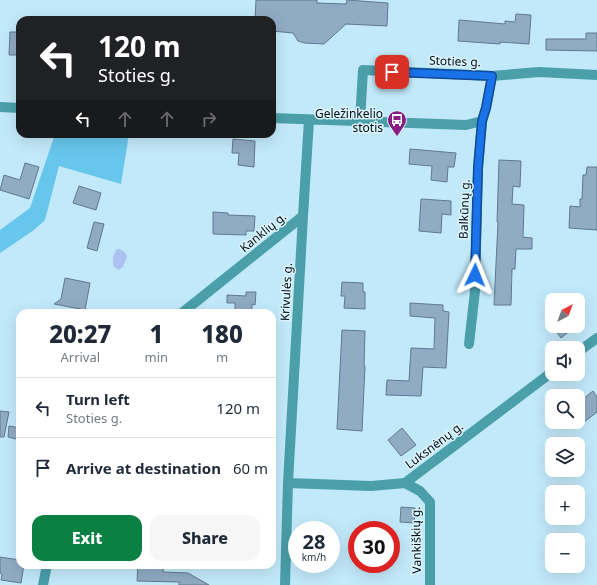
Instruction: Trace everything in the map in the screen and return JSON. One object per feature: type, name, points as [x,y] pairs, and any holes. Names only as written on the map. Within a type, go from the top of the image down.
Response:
[{"type":"street","name":"Stoties g.","points":[[360,121],[363,70],[492,76],[539,72],[597,75]]},
{"type":"street","name":"Balkūnų g.","points":[[469,344],[475,290],[478,168],[482,121],[492,76]]},
{"type":"street","points":[[0,106],[16,108]]},
{"type":"street","points":[[276,118],[466,126],[482,121]]},
{"type":"street","name":"Kanklių g.","points":[[187,309],[303,216],[309,120]]},
{"type":"street","name":"Krivulės g.","points":[[285,585],[288,483],[303,216]]},
{"type":"street","points":[[585,347],[597,338]]},
{"type":"street","name":"Luksnėnų g.","points":[[288,483],[371,486],[405,483],[545,377]]},
{"type":"street","name":"Vankiškių g.","points":[[405,483],[420,491],[430,502],[430,585]]},
{"type":"street","points":[[43,585],[46,569]]},
{"type":"shaded area","points":[[54,138],[128,138],[121,184],[59,166],[45,220],[34,230],[0,253],[0,230],[30,208]]},
{"type":"shaded area","points":[[117,249],[123,251],[127,256],[123,267],[119,270],[114,267],[113,262]]},
{"type":"building","points":[[256,0],[317,0],[317,3],[346,4],[347,0],[388,3],[387,26],[346,24],[324,44],[305,43],[298,41],[293,33],[276,31],[276,16],[255,16]]},
{"type":"building","points":[[516,14],[531,15],[529,44],[500,42],[500,44],[458,41],[459,20],[505,24],[505,21],[515,22]]},
{"type":"building","points":[[10,32],[16,32],[16,55],[9,55]]},
{"type":"building","points":[[586,33],[597,33],[597,51],[546,50],[546,39],[586,39]]},
{"type":"building","points":[[233,139],[255,141],[254,167],[238,165],[239,153],[232,153]]},
{"type":"building","points":[[410,149],[456,153],[454,167],[448,167],[447,182],[431,180],[432,166],[409,164]]},
{"type":"building","points":[[499,160],[521,161],[520,187],[513,186],[512,204],[524,205],[523,237],[532,238],[532,249],[516,249],[515,269],[512,269],[511,305],[494,305]]},
{"type":"building","points":[[25,163],[39,167],[29,199],[0,190],[4,175],[20,180]]},
{"type":"building","points":[[587,167],[597,167],[597,230],[569,228],[570,206],[580,207],[580,199],[582,199],[583,175],[586,175]]},
{"type":"building","points":[[79,186],[101,193],[96,210],[73,203]]},
{"type":"building","points":[[421,199],[451,201],[451,215],[442,214],[441,233],[419,231]]},
{"type":"building","points":[[213,212],[228,213],[228,215],[255,216],[254,231],[246,231],[246,235],[213,234]]},
{"type":"building","points":[[94,222],[104,224],[97,251],[87,248]]},
{"type":"building","points":[[65,278],[90,283],[85,309],[54,304],[61,299]]},
{"type":"building","points":[[342,282],[363,283],[363,292],[365,292],[365,309],[344,308],[345,296],[341,296]]},
{"type":"building","points":[[246,292],[256,292],[255,305],[252,304],[252,309],[235,309],[235,303],[227,303],[227,295],[246,296]]},
{"type":"building","points":[[410,303],[443,305],[443,311],[449,312],[446,368],[423,367],[421,396],[386,395],[387,380],[409,381],[411,348],[434,349],[435,318],[410,316]]},
{"type":"building","points":[[342,330],[365,331],[362,431],[337,429]]},
{"type":"building","points":[[557,333],[567,333],[561,338]]},
{"type":"building","points":[[593,391],[597,397],[597,412],[585,421],[585,397]]},
{"type":"building","points":[[0,411],[9,412],[4,437],[0,437]]},
{"type":"building","points":[[9,426],[16,427],[16,439],[8,437]]},
{"type":"building","points":[[402,428],[416,445],[401,456],[388,440]]},
{"type":"building","points":[[401,507],[415,508],[414,523],[400,522]]},
{"type":"building","points":[[0,557],[16,559],[16,569],[23,569],[21,583],[1,580],[2,574],[0,573]]},
{"type":"building","points":[[138,569],[163,569],[163,572],[188,573],[209,585],[179,585],[179,582],[137,581]]},
{"type":"place","name":"Geležinkelio stotis","points":[[397,137]]},
{"type":"route","points":[[392,72],[492,76],[482,121],[478,168],[475,275]]}]
